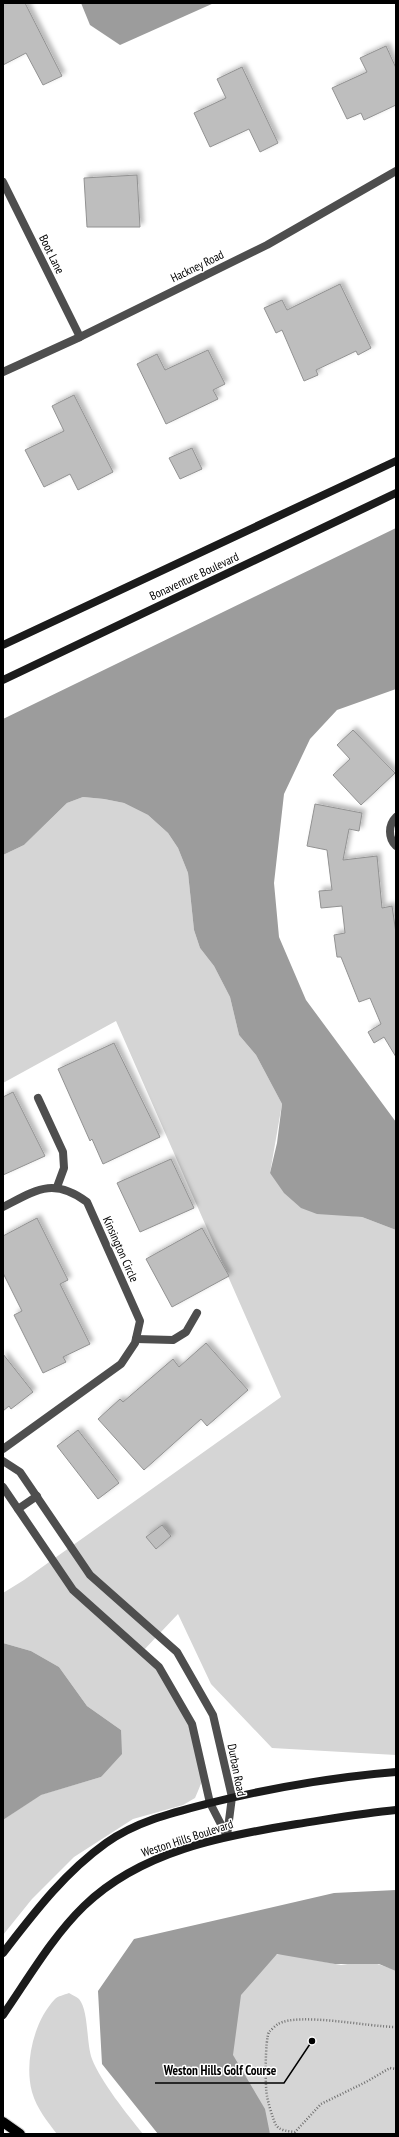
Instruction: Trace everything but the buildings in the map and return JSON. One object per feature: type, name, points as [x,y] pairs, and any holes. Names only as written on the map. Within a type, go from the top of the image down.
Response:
[{"type":"main road","points":[[3,2122],[20,2134]]},
{"type":"street","name":"Hackney Road","points":[[3,372],[80,337],[267,245],[396,171]]},
{"type":"street","name":"Boot Lane","points":[[3,182],[80,337]]},
{"type":"street","name":"Bonaventure Boulevard","points":[[3,645],[396,460]]},
{"type":"street","name":"Bonaventure Boulevard","points":[[3,680],[396,493]]},
{"type":"street","points":[[396,817],[390,827],[390,835],[396,846]]},
{"type":"street","points":[[38,1098],[63,1152],[64,1168],[56,1187]]},
{"type":"street","name":"Kinsington Circle","points":[[3,1207],[36,1190],[56,1187],[74,1192],[87,1202],[140,1321],[136,1339],[121,1364],[3,1449]]},
{"type":"street","points":[[136,1339],[173,1340],[186,1332],[197,1313]]},
{"type":"street","name":"Durban Road","points":[[3,1461],[20,1472],[90,1575],[177,1652],[213,1716],[232,1797],[227,1836]]},
{"type":"street","points":[[3,1487],[73,1590],[159,1667],[192,1724],[210,1803],[227,1836]]},
{"type":"street","points":[[18,1509],[37,1496]]},
{"type":"street","name":"Weston Hills Boulevard","points":[[3,1953],[41,1903],[74,1869],[106,1842],[130,1828],[174,1812],[232,1797],[359,1775],[396,1772]]},
{"type":"street","name":"Weston Hills Boulevard","points":[[3,2015],[52,1944],[84,1906],[116,1880],[140,1866],[227,1836],[368,1812],[396,1810]]},
{"type":"path","points":[[396,2027],[379,2027],[322,2020],[290,2020],[278,2023],[269,2032],[266,2046],[266,2095],[276,2125],[283,2130],[295,2132],[321,2104],[366,2082],[390,2068],[396,2069]]},
{"type":"shaded area","points":[[81,3],[214,3],[120,45],[90,25]]},
{"type":"shaded area","points":[[396,528],[396,689],[337,710],[310,739],[284,794],[274,883],[279,937],[306,1000],[396,1122],[396,1230],[362,1217],[317,1214],[301,1208],[284,1193],[270,1173],[277,1143],[282,1104],[256,1055],[239,1035],[230,997],[214,966],[200,948],[194,930],[188,873],[178,848],[168,833],[148,815],[124,803],[83,797],[67,803],[24,845],[3,855],[3,719]]},
{"type":"shaded area","points":[[83,797],[124,803],[148,815],[168,833],[178,848],[188,873],[194,930],[200,948],[214,966],[230,997],[239,1035],[256,1055],[282,1104],[270,1173],[344,1215],[362,1217],[396,1230],[396,1755],[272,1748],[211,1684],[178,1614],[142,1652],[159,1667],[192,1724],[202,1781],[195,1798],[183,1805],[133,1819],[74,1857],[32,1899],[3,1935],[3,1820],[40,1795],[101,1777],[121,1730],[87,1706],[59,1667],[31,1651],[3,1643],[3,1593],[24,1580],[281,1397],[116,1021],[3,1083],[3,855],[24,845],[67,803]]},
{"type":"shaded area","points":[[3,1643],[31,1651],[59,1667],[87,1706],[121,1730],[122,1754],[101,1777],[41,1795],[3,1820]]},
{"type":"shaded area","points":[[396,1890],[396,1971],[379,1964],[335,1964],[277,1954],[241,1995],[233,2055],[265,2109],[270,2134],[158,2134],[102,2064],[98,1991],[134,1939],[334,1893]]},
{"type":"shaded area","points":[[283,1954],[341,1965],[368,1961],[396,1970],[396,2134],[270,2134],[227,2048],[234,2001],[264,1955]]},
{"type":"shaded area","points":[[69,1993],[79,1999],[82,2004],[86,2019],[90,2052],[96,2068],[115,2098],[143,2134],[57,2134],[37,2104],[32,2092],[29,2068],[36,2030],[41,2019],[56,1998]]},
{"type":"place","name":"Weston Hills Golf Course","points":[[312,2041]]}]
